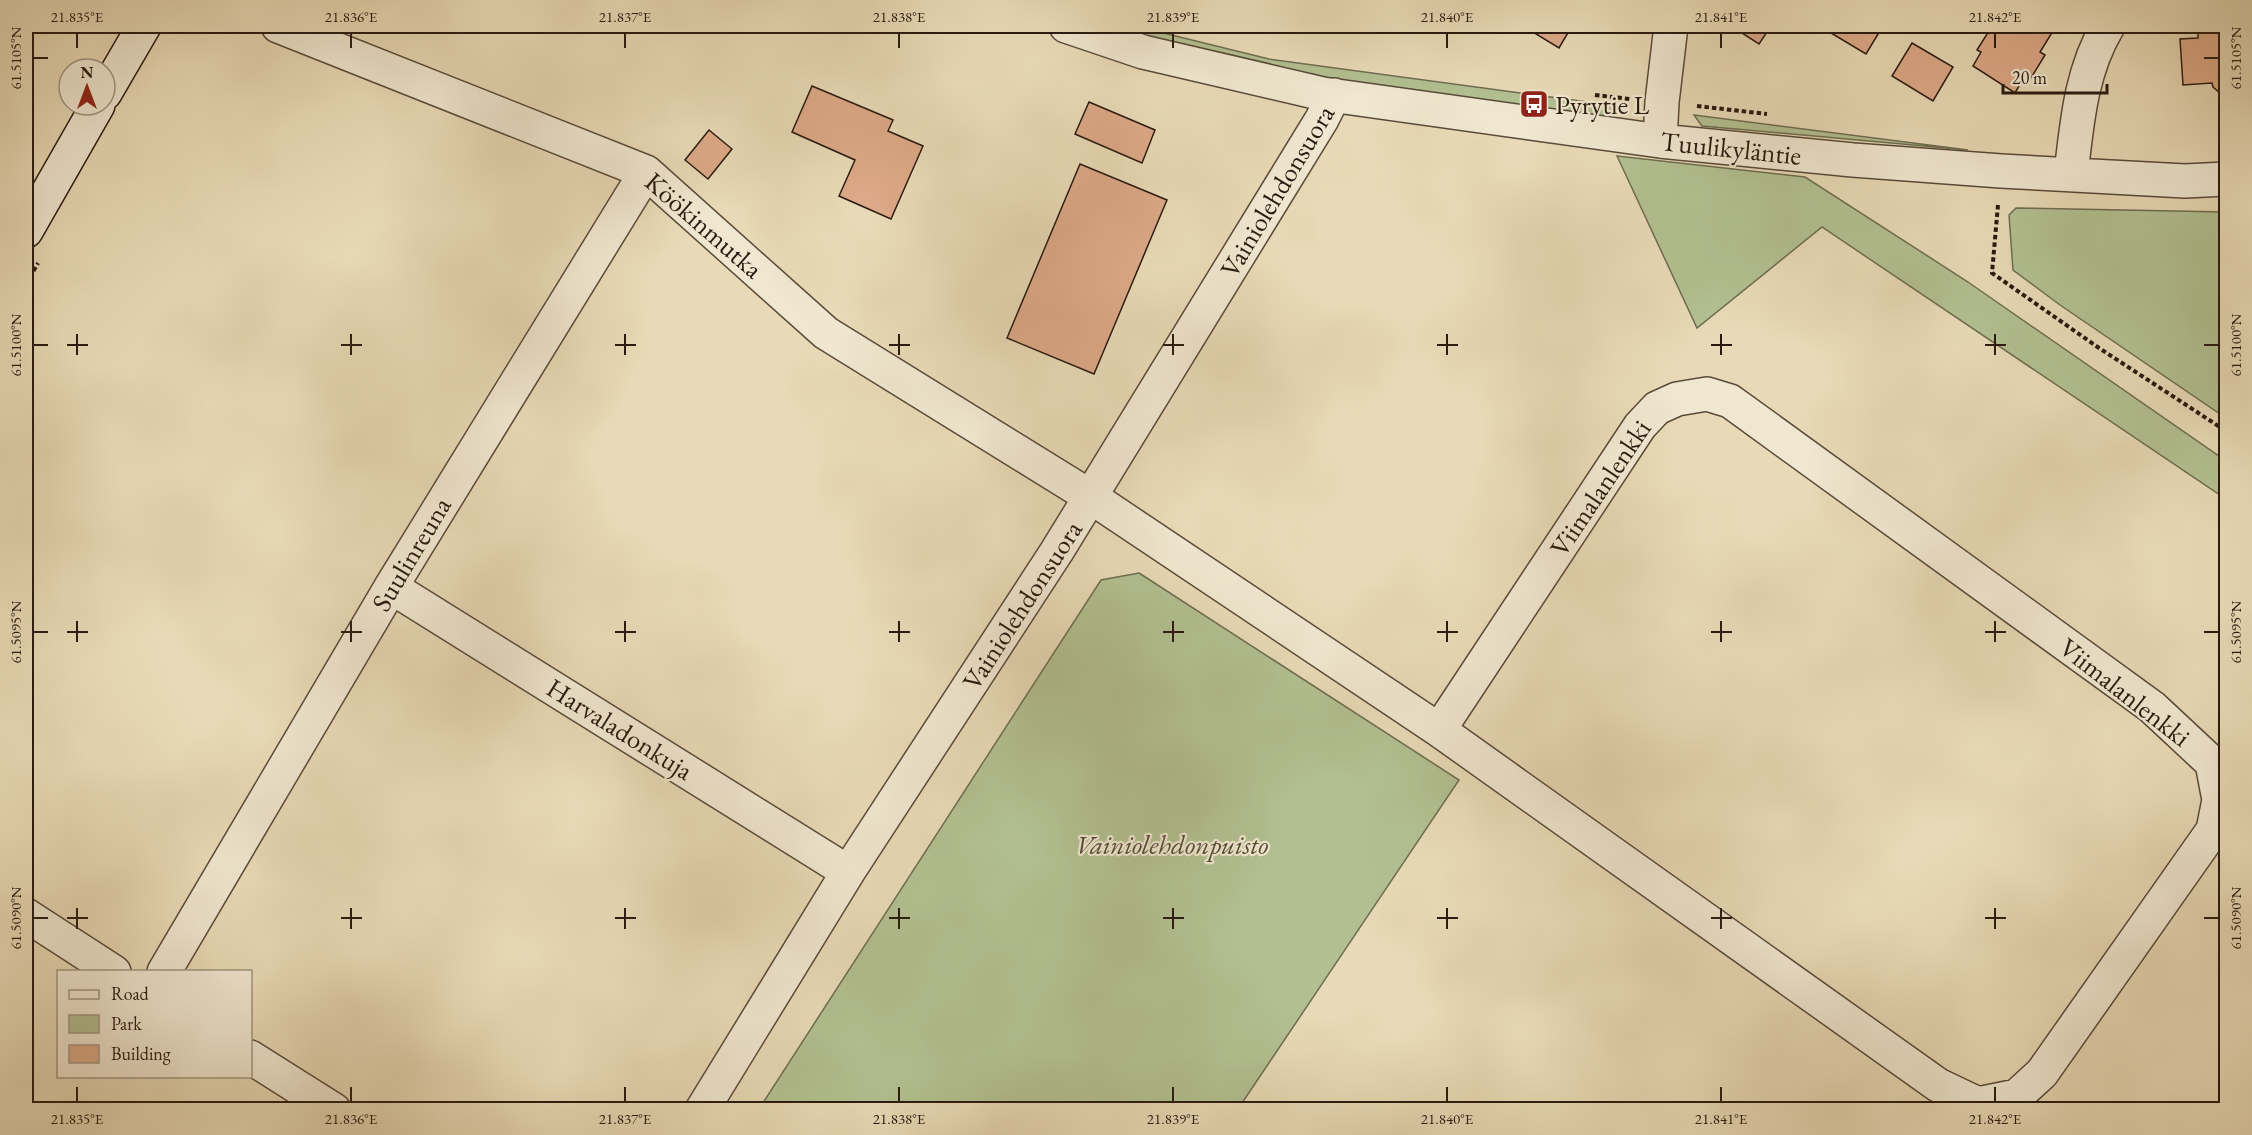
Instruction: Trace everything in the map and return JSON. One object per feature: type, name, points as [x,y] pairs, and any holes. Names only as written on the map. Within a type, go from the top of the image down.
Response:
[{"type":"street","points":[[117,72],[144,26]]},
{"type":"street","name":"Köökinmutka","points":[[278,26],[646,172],[826,333],[1090,498]]},
{"type":"street","name":"Tuulikyläntie","points":[[1066,26],[1143,52],[1334,95],[1660,141],[1853,160],[2001,171],[2185,181],[2226,179]]},
{"type":"street","points":[[1660,141],[1671,26]]},
{"type":"street","points":[[2071,174],[2078,106],[2096,46],[2108,26]]},
{"type":"street","name":"Vainiolehdonsuora","points":[[702,1110],[848,872],[1090,498],[1322,119],[1334,95]]},
{"type":"street","points":[[26,231],[91,117]]},
{"type":"street","name":"Suulinreuna","points":[[165,970],[391,587],[646,172]]},
{"type":"street","name":"Viimalanlenkki","points":[[1090,498],[1438,730],[1938,1085],[1978,1104],[2018,1096],[2042,1073],[2213,830],[2219,800],[2212,763],[2152,707],[1730,400],[1707,394],[1677,399],[1657,408],[1640,426],[1438,730]]},
{"type":"street","name":"Harvaladonkuja","points":[[391,587],[848,872]]},
{"type":"street","points":[[26,915],[111,970]]},
{"type":"street","points":[[252,1058],[334,1110]]},
{"type":"green space","points":[[1098,26],[1135,26],[1269,59],[1625,107],[1602,117],[1363,87]]},
{"type":"green space","points":[[1694,115],[1968,150],[1702,126]]},
{"type":"green space","points":[[1617,156],[1805,177],[1968,282],[2226,461],[2226,499],[1822,227],[1697,328]]},
{"type":"green space","points":[[2016,208],[2226,212],[2226,418],[2060,305],[2013,270],[2009,215]]},
{"type":"green space","name":"Vainiolehdonpuisto","points":[[1139,573],[1459,780],[1238,1109],[759,1109],[1101,580]]},
{"type":"building","points":[[1523,26],[1572,26],[1559,48]]},
{"type":"building","points":[[1731,26],[1771,26],[1759,44]]},
{"type":"building","points":[[1829,26],[1883,26],[1866,54],[1826,30]]},
{"type":"building","points":[[1992,26],[2045,26],[2053,31],[2040,52],[2045,55],[2031,78],[2026,74],[2015,93],[1973,66],[1981,52],[1977,50]]},
{"type":"building","points":[[2226,28],[2226,92],[2220,93],[2212,83],[2183,85],[2180,39],[2198,38],[2198,29]]},
{"type":"building","points":[[1912,43],[1953,67],[1933,101],[1892,76]]},
{"type":"building","points":[[812,86],[893,120],[888,131],[923,146],[891,219],[839,196],[855,160],[792,132]]},
{"type":"building","points":[[1089,102],[1155,130],[1142,163],[1075,134]]},
{"type":"building","points":[[709,130],[732,149],[708,179],[685,160]]},
{"type":"building","points":[[1080,164],[1167,200],[1094,374],[1007,338]]},
{"type":"place","name":"Pyrytie L","points":[[1534,104]]}]
